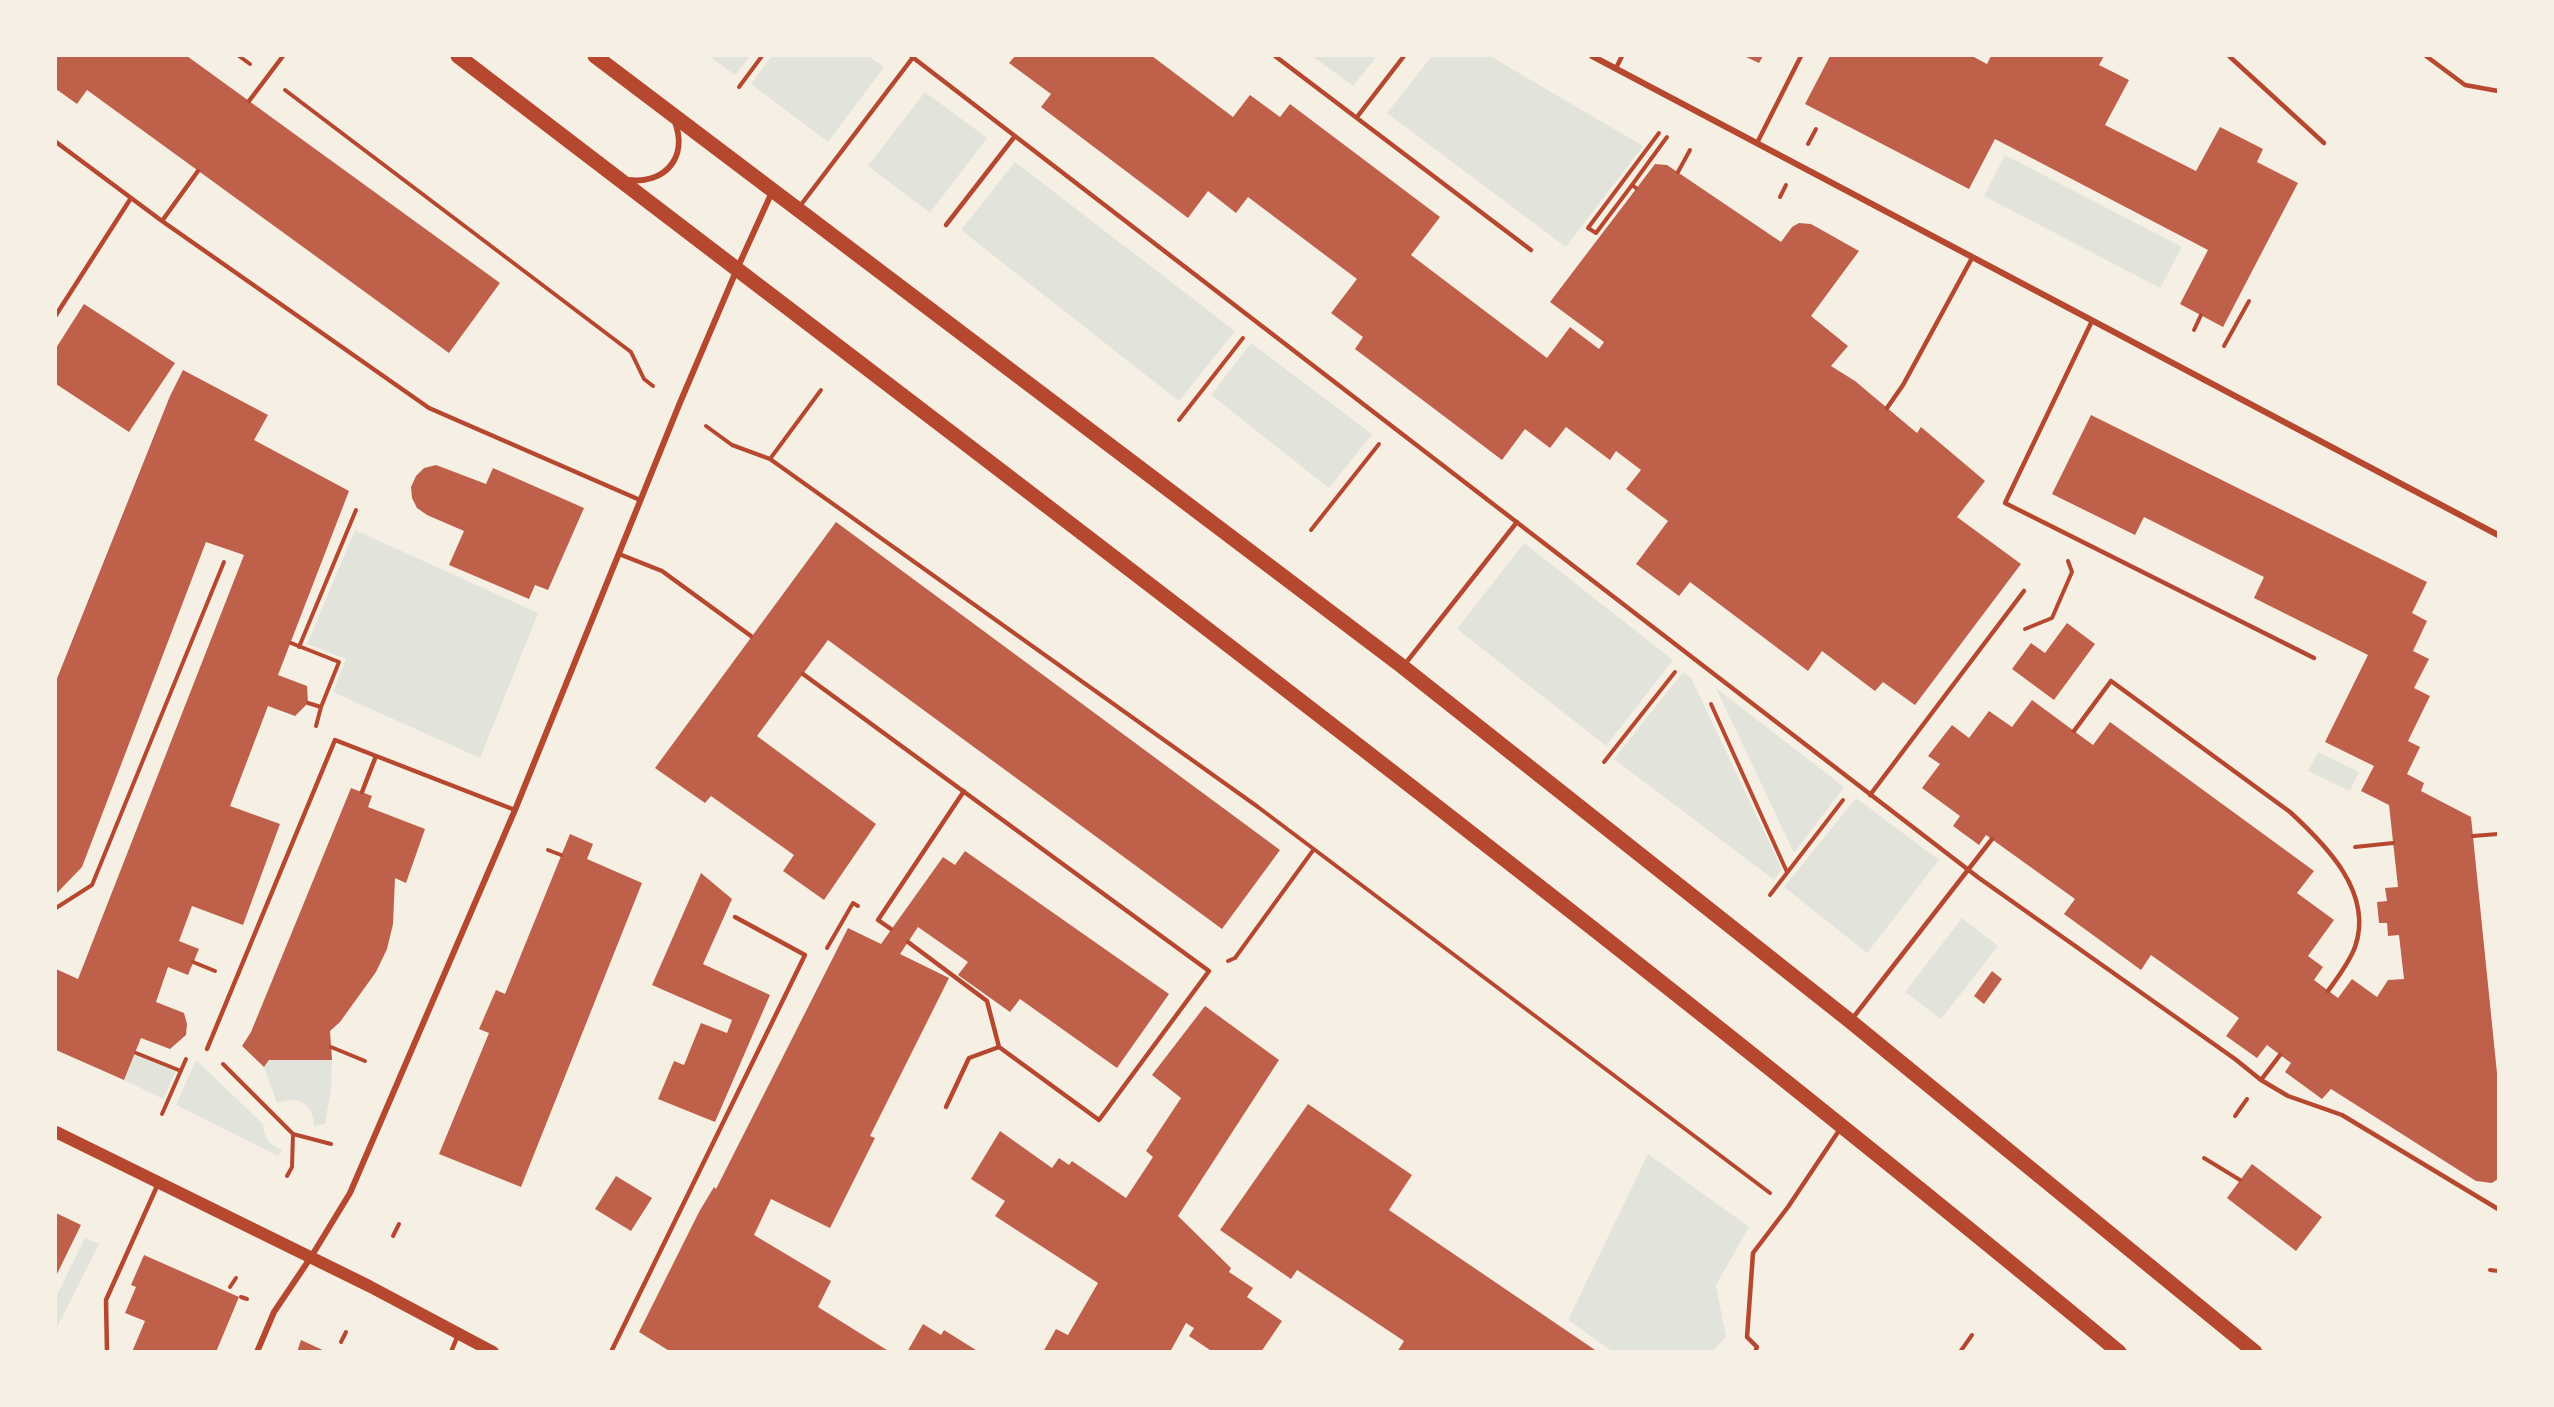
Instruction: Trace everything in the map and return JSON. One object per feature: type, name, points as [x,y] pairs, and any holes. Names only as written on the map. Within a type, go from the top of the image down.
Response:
[{"type":"main road","points":[[458,56],[1569,909],[1843,1125],[2119,1352]]},
{"type":"main road","points":[[595,56],[774,189],[899,287],[1403,667],[1850,1021],[2255,1352]]},
{"type":"main road","points":[[56,1132],[311,1257],[493,1352]]},
{"type":"street","points":[[1592,56],[2499,535]]},
{"type":"street","points":[[613,174],[629,181],[645,181],[660,176],[672,165],[679,150],[680,134],[674,119],[664,107]]},
{"type":"street","points":[[257,1352],[274,1312],[350,1193],[515,810],[736,269],[774,189]]},
{"type":"lane","points":[[249,101],[283,56]]},
{"type":"lane","points":[[799,208],[913,56],[1968,870],[2261,1080],[2288,1096],[2342,1115],[2499,1209]]},
{"type":"lane","points":[[1275,56],[1531,250]]},
{"type":"lane","points":[[1357,117],[1404,56]]},
{"type":"lane","points":[[1616,68],[1622,56]]},
{"type":"lane","points":[[1757,143],[1801,56]]},
{"type":"lane","points":[[2229,56],[2324,143]]},
{"type":"lane","points":[[2426,56],[2465,85],[2499,91]]},
{"type":"lane","points":[[946,225],[1015,136]]},
{"type":"lane","points":[[56,142],[162,221],[429,408],[640,500]]},
{"type":"lane","points":[[162,221],[198,171]]},
{"type":"lane","points":[[56,315],[131,198]]},
{"type":"lane","points":[[1887,408],[1903,385],[1972,258]]},
{"type":"lane","points":[[2092,321],[2006,503],[2314,658]]},
{"type":"lane","points":[[1403,667],[1517,522]]},
{"type":"lane","points":[[619,554],[662,571],[751,636]]},
{"type":"lane","points":[[1870,795],[2024,591]]},
{"type":"lane","points":[[803,674],[1209,971],[1099,1120],[999,1047],[987,1001],[908,942]]},
{"type":"lane","points":[[2074,731],[2111,681],[2290,812],[2332,855],[2342,869],[2355,900],[2359,930],[2347,964],[2328,991]]},
{"type":"lane","points":[[207,1049],[335,740],[515,810]]},
{"type":"lane","points":[[362,792],[376,756]]},
{"type":"lane","points":[[891,929],[878,920],[964,791]]},
{"type":"lane","points":[[1850,1021],[1992,838]]},
{"type":"lane","points":[[611,1352],[805,955],[735,917]]},
{"type":"lane","points":[[946,1107],[969,1058],[999,1047]]},
{"type":"lane","points":[[2261,1080],[2280,1055]]},
{"type":"lane","points":[[1755,1352],[1757,1347],[1748,1337],[1753,1253],[1788,1207],[1843,1125]]},
{"type":"lane","points":[[107,1352],[106,1300],[159,1182]]},
{"type":"lane","points":[[451,1352],[459,1333]]},
{"type":"path","points":[[239,56],[631,352],[644,379],[653,386]]},
{"type":"path","points":[[739,87],[762,56]]},
{"type":"path","points":[[1659,133],[1588,228],[1596,233],[1634,187],[1667,137]]},
{"type":"path","points":[[1678,172],[1690,150]]},
{"type":"path","points":[[2224,346],[2249,300]]},
{"type":"path","points":[[2194,330],[2201,315]]},
{"type":"path","points":[[1179,420],[1256,321]]},
{"type":"path","points":[[770,459],[821,390]]},
{"type":"path","points":[[706,426],[732,445],[770,459],[1314,849],[1788,1207]]},
{"type":"path","points":[[1311,530],[1392,427]]},
{"type":"path","points":[[298,647],[356,510]]},
{"type":"path","points":[[56,908],[92,885],[224,562]]},
{"type":"path","points":[[1604,762],[1689,654]]},
{"type":"path","points":[[1708,698],[1787,872]]},
{"type":"path","points":[[308,703],[321,707]]},
{"type":"path","points":[[1770,894],[1856,783]]},
{"type":"path","points":[[2473,836],[2499,834]]},
{"type":"path","points":[[2332,855],[2349,847],[2393,843]]},
{"type":"path","points":[[1209,971],[1235,958],[1314,849]]},
{"type":"path","points":[[548,850],[561,855]]},
{"type":"path","points":[[805,955],[819,963],[853,903],[878,920]]},
{"type":"path","points":[[194,962],[220,974]]},
{"type":"path","points":[[162,1114],[196,1038],[293,1134],[331,1144]]},
{"type":"path","points":[[331,1047],[365,1061]]},
{"type":"path","points":[[136,1053],[181,1071]]},
{"type":"path","points":[[2235,1116],[2248,1098]]},
{"type":"path","points":[[287,1176],[292,1167],[293,1134]]},
{"type":"path","points":[[2204,1158],[2240,1180]]},
{"type":"path","points":[[393,1236],[399,1224]]},
{"type":"path","points":[[2490,1270],[2499,1271]]},
{"type":"path","points":[[230,1287],[236,1278]]},
{"type":"path","points":[[242,1297],[247,1299]]},
{"type":"path","points":[[341,1342],[346,1332]]},
{"type":"path","points":[[1960,1352],[1972,1335]]},
{"type":"shaded area","points":[[709,56],[750,56],[735,75]]},
{"type":"shaded area","points":[[772,56],[868,56],[884,67],[828,142],[751,84]]},
{"type":"shaded area","points":[[1312,56],[1377,56],[1353,86]]},
{"type":"shaded area","points":[[1432,56],[1490,56],[1643,146],[1566,247],[1387,113]]},
{"type":"shaded area","points":[[925,92],[987,138],[930,213],[868,166]]},
{"type":"shaded area","points":[[2005,155],[2182,247],[2160,288],[1984,196]]},
{"type":"shaded area","points":[[1015,162],[1235,331],[1179,401],[961,230]]},
{"type":"shaded area","points":[[1251,343],[1372,434],[1329,488],[1211,395]]},
{"type":"shaded area","points":[[355,530],[538,613],[480,758],[333,692],[346,659],[307,644]]},
{"type":"shaded area","points":[[1524,543],[1673,660],[1606,746],[1457,629]]},
{"type":"shaded area","points":[[1683,672],[1691,678],[1782,869],[1774,880],[1614,759]]},
{"type":"shaded area","points":[[1716,688],[1844,787],[1794,853]]},
{"type":"shaded area","points":[[2318,752],[2359,772],[2350,791],[2308,771]]},
{"type":"shaded area","points":[[1856,798],[1939,860],[1867,953],[1784,887]]},
{"type":"shaded area","points":[[1962,918],[1998,946],[1941,1019],[1905,992]]},
{"type":"shaded area","points":[[134,1055],[176,1071],[163,1099],[124,1080]]},
{"type":"shaded area","points":[[196,1060],[263,1124],[268,1140],[282,1150],[278,1156],[176,1105]]},
{"type":"shaded area","points":[[269,1060],[332,1060],[331,1089],[325,1124],[314,1126],[311,1111],[303,1103],[292,1100],[277,1103],[264,1067]]},
{"type":"shaded area","points":[[1648,1154],[1749,1227],[1716,1285],[1726,1337],[1713,1351],[1612,1351],[1568,1320]]},
{"type":"shaded area","points":[[85,1238],[99,1244],[56,1329],[56,1297]]},
{"type":"building","points":[[56,56],[187,56],[500,283],[449,353],[87,90],[77,104],[56,89]]},
{"type":"building","points":[[1015,56],[1152,56],[1233,117],[1250,95],[1280,117],[1290,104],[1440,217],[1411,255],[1547,358],[1570,327],[1599,349],[1604,342],[1550,302],[1655,164],[1667,165],[1781,242],[1792,227],[1799,223],[1811,224],[1859,251],[1811,316],[1848,346],[1831,366],[1855,381],[1917,433],[1921,427],[1985,481],[1957,517],[2021,564],[1915,705],[1883,682],[1875,691],[1822,651],[1808,671],[1690,582],[1679,596],[1636,564],[1668,521],[1626,489],[1641,470],[1616,451],[1610,460],[1566,427],[1550,448],[1525,429],[1502,460],[1355,349],[1363,337],[1331,313],[1357,279],[1248,197],[1236,213],[1208,191],[1188,218],[1041,107],[1051,94],[1009,63]]},
{"type":"building","points":[[1744,56],[1763,56],[1759,63]]},
{"type":"building","points":[[1830,56],[1972,56],[1987,64],[1991,56],[2104,56],[2099,65],[2129,80],[2105,125],[2196,171],[2220,127],[2263,149],[2257,162],[2298,183],[2223,327],[2180,304],[2208,250],[1995,139],[1969,189],[1805,104]]},
{"type":"building","points":[[84,304],[175,363],[129,432],[56,384],[56,348]]},
{"type":"building","points":[[183,370],[268,415],[254,440],[349,491],[278,675],[307,686],[308,703],[295,716],[268,706],[230,806],[280,824],[243,925],[192,906],[179,941],[199,949],[188,975],[168,967],[156,1002],[184,1013],[187,1024],[186,1035],[170,1049],[141,1038],[124,1080],[56,1050],[56,969],[78,979],[244,555],[206,542],[82,867],[56,894],[56,681],[170,396]]},
{"type":"building","points":[[2091,415],[2427,582],[2412,613],[2427,621],[2413,651],[2429,659],[2414,688],[2430,696],[2408,741],[2420,747],[2407,774],[2424,783],[2421,791],[2471,817],[2498,1083],[2498,1179],[2492,1183],[2476,1181],[2331,1089],[2322,1099],[2285,1072],[2291,1063],[2267,1045],[2257,1058],[2226,1036],[2239,1018],[2151,955],[2141,970],[2064,914],[2075,899],[1986,835],[1979,845],[1953,826],[1960,816],[1922,788],[1940,764],[1928,756],[1952,725],[1969,738],[1989,711],[2012,727],[2032,700],[2093,745],[2110,722],[2314,871],[2297,893],[2334,920],[2308,956],[2323,967],[2314,980],[2338,998],[2352,979],[2377,997],[2388,980],[2404,979],[2399,935],[2388,936],[2387,923],[2379,923],[2377,902],[2387,901],[2385,888],[2398,887],[2389,805],[2361,791],[2374,766],[2325,742],[2368,655],[2254,598],[2264,577],[2144,517],[2135,535],[2052,494]]},
{"type":"building","points":[[436,465],[486,484],[493,468],[584,508],[548,590],[535,585],[529,599],[449,565],[464,531],[427,515],[417,508],[412,498],[411,487],[416,476],[424,468]]},
{"type":"building","points":[[836,522],[1280,850],[1222,929],[828,640],[757,736],[876,824],[824,900],[783,871],[794,855],[711,796],[705,803],[655,768]]},
{"type":"building","points":[[2067,623],[2095,644],[2054,700],[2012,669],[2031,643],[2045,653]]},
{"type":"building","points":[[351,788],[372,796],[368,807],[425,829],[406,883],[395,878],[393,924],[387,949],[376,972],[340,1022],[330,1031],[332,1060],[269,1060],[264,1067],[242,1046],[251,1032]]},
{"type":"building","points":[[570,834],[593,844],[587,859],[642,883],[521,1187],[439,1154],[489,1033],[479,1029],[496,990],[505,994]]},
{"type":"building","points":[[965,851],[1169,994],[1117,1068],[1020,999],[1010,1012],[958,975],[968,962],[918,927],[900,954],[949,978],[870,1136],[875,1138],[830,1228],[771,1199],[754,1235],[831,1281],[818,1307],[890,1352],[671,1352],[639,1332],[699,1212],[714,1187],[716,1189],[848,928],[881,944],[943,857],[955,865]]},
{"type":"building","points":[[701,873],[732,899],[703,964],[770,995],[715,1122],[658,1099],[674,1061],[684,1065],[701,1023],[727,1033],[732,1020],[652,985]]},
{"type":"building","points":[[1992,971],[2002,979],[1984,1004],[1974,996]]},
{"type":"building","points":[[1205,1006],[1279,1060],[1178,1216],[1231,1268],[1229,1272],[1253,1288],[1247,1297],[1282,1321],[1261,1352],[1213,1352],[1189,1336],[1194,1328],[1186,1323],[1170,1352],[1043,1352],[1056,1329],[1068,1335],[1098,1283],[995,1216],[1005,1201],[971,1179],[1000,1131],[1052,1168],[1059,1158],[1069,1165],[1072,1161],[1126,1198],[1153,1157],[1146,1151],[1181,1098],[1152,1075]]},
{"type":"building","points":[[1308,1104],[1412,1175],[1389,1210],[1598,1352],[1397,1352],[1404,1341],[1297,1270],[1291,1279],[1220,1230]]},
{"type":"building","points":[[2252,1164],[2322,1217],[2296,1251],[2227,1198]]},
{"type":"building","points":[[616,1176],[652,1198],[631,1231],[595,1209]]},
{"type":"building","points":[[56,1213],[81,1225],[56,1276]]},
{"type":"building","points":[[144,1255],[239,1297],[216,1352],[132,1352],[145,1321],[125,1313],[136,1287],[131,1285]]},
{"type":"building","points":[[923,1324],[941,1335],[944,1330],[979,1352],[907,1352]]},
{"type":"building","points":[[301,1340],[327,1352],[297,1352]]}]
